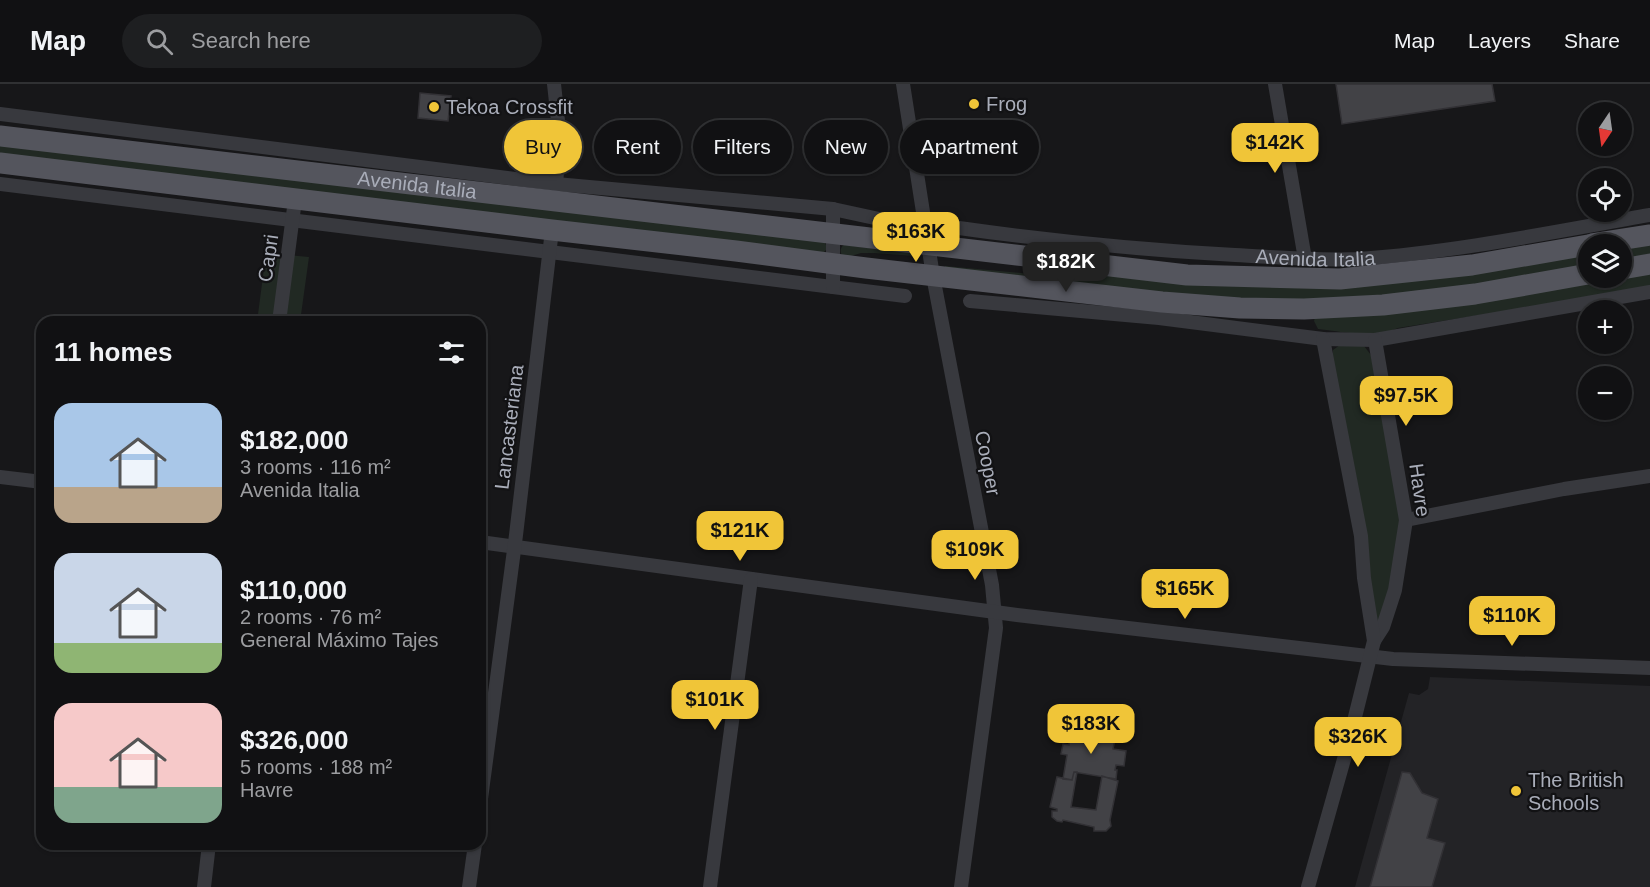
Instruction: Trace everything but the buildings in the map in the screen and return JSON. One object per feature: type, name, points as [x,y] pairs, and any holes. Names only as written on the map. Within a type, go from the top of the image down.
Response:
[{"type":"main road","name":"Avenida Italia","points":[[0,136],[929,246],[1029,248],[1058,261],[1187,275],[1340,279],[1472,265],[1578,243]]},
{"type":"main road","name":"Avenida Italia","points":[[0,163],[294,210],[363,207],[933,276],[1022,295],[1062,290],[1161,310],[1207,314],[1383,305],[1475,294],[1578,276]]},
{"type":"main road","name":"Avenida Italia","points":[[1632,236],[1650,235]]},
{"type":"main road","points":[[833,264],[868,257],[920,258],[926,254],[929,246]]},
{"type":"main road","points":[[933,276],[938,265],[944,261],[1014,268],[1058,261]]},
{"type":"main road","points":[[1632,267],[1650,264]]},
{"type":"street","points":[[554,84],[560,139],[556,184]]},
{"type":"street","name":"Cooper","points":[[903,84],[933,276],[992,585],[995,612],[996,628],[961,887]]},
{"type":"street","points":[[1275,84],[1305,259]]},
{"type":"street","name":"Avenida Italia","points":[[0,114],[556,184],[833,209],[893,222]]},
{"type":"street","name":"Avenida Italia","points":[[0,184],[294,210],[360,228],[905,296]]},
{"type":"street","name":"Avenida Italia","points":[[360,228],[363,207]]},
{"type":"street","points":[[833,209],[833,287]]},
{"type":"street","name":"Capri","points":[[280,316],[294,210]]},
{"type":"street","name":"Avenida Italia","points":[[1607,234],[1650,215]]},
{"type":"street","name":"Avenida Italia","points":[[959,228],[1029,248],[1186,252],[1305,259],[1357,259],[1430,251],[1578,240]]},
{"type":"street","name":"Lancasteriana","points":[[486,760],[552,230]]},
{"type":"street","points":[[735,275],[736,251]]},
{"type":"street","points":[[778,280],[779,256]]},
{"type":"street","points":[[1058,261],[1062,290]]},
{"type":"street","points":[[866,268],[866,291]]},
{"type":"street","name":"Avenida Italia","points":[[1207,314],[1323,339],[1375,340],[1650,292]]},
{"type":"street","name":"Avenida Italia","points":[[970,301],[1022,295],[1161,310]]},
{"type":"street","name":"Havre","points":[[1308,887],[1372,656],[1374,641],[1364,578],[1361,536],[1323,339]]},
{"type":"street","name":"Havre","points":[[1374,641],[1383,627],[1395,590],[1407,520],[1375,340]]},
{"type":"street","points":[[1407,520],[1564,489],[1650,476]]},
{"type":"street","points":[[0,477],[36,481]]},
{"type":"street","points":[[486,543],[995,612],[1393,659],[1650,668]]},
{"type":"street","points":[[710,887],[752,579]]},
{"type":"street","points":[[204,887],[209,850]]},
{"type":"street","points":[[469,887],[474,850]]},
{"type":"shaded area","points":[[0,144],[825,242],[827,249],[823,253],[0,156]]},
{"type":"shaded area","points":[[1650,242],[1650,254],[1632,257],[1632,245]]},
{"type":"shaded area","points":[[844,245],[917,254],[914,256],[861,253],[848,257],[841,254],[841,248]]},
{"type":"shaded area","points":[[266,253],[309,257],[301,316],[258,316]]},
{"type":"shaded area","points":[[1578,254],[1578,267],[1436,291],[1344,300],[1210,297],[1075,285],[1069,280],[1074,272],[1204,285],[1309,288]]},
{"type":"shaded area","points":[[945,266],[1031,274],[1054,270],[1058,273],[1058,280],[945,268]]},
{"type":"shaded area","points":[[1650,270],[1650,288],[1369,334],[1318,329],[1314,321],[1315,317],[1476,300],[1578,283],[1578,288],[1632,288],[1632,275]]},
{"type":"shaded area","points":[[1340,345],[1364,346],[1371,355],[1400,519],[1390,590],[1380,621],[1377,621],[1333,359],[1333,350]]},
{"type":"shaded area","name":"The British Schools","points":[[1430,677],[1650,686],[1650,887],[1355,887],[1409,693],[1419,695],[1428,689]]},
{"type":"place","name":"Frog","points":[[974,104]]},
{"type":"place","name":"Tekoa Crossfit","points":[[434,107]]},
{"type":"place","name":"The British Schools","points":[[1516,791]]}]
